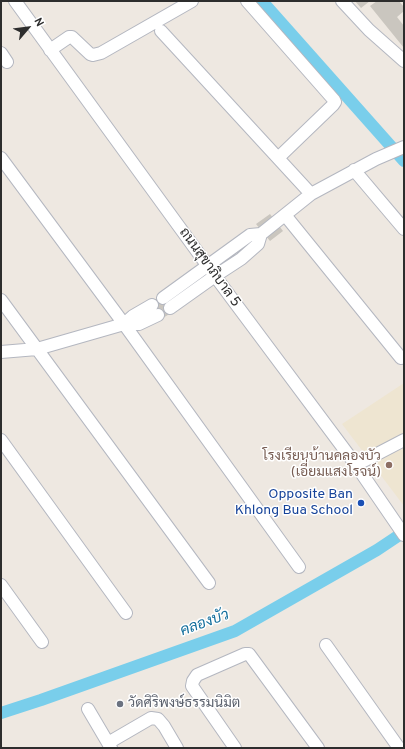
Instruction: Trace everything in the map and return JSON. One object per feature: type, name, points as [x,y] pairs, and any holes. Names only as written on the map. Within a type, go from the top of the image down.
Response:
[{"type":"street","name":"ถนนสุขาภิบาล 5","points":[[15,1],[211,271],[356,465],[404,534]]},
{"type":"street","points":[[50,50],[69,37],[72,37],[90,54],[93,55],[101,53],[192,1]]},
{"type":"street","points":[[247,1],[334,100],[334,105],[278,158]]},
{"type":"street","points":[[342,1],[369,30],[404,61]]},
{"type":"street","points":[[161,31],[311,194]]},
{"type":"street","points":[[170,308],[250,235],[262,234],[311,194],[354,170],[404,147]]},
{"type":"street","points":[[1,158],[124,324],[299,567]]},
{"type":"street","points":[[354,170],[404,229]]},
{"type":"street","points":[[285,215],[401,358]]},
{"type":"street","points":[[163,298],[211,271]]},
{"type":"street","points":[[1,300],[209,582]]},
{"type":"street","points":[[1,352],[37,349],[124,324],[139,324],[155,310]]},
{"type":"street","points":[[1,440],[126,613]]},
{"type":"street","points":[[356,465],[404,440]]},
{"type":"street","points":[[1,585],[42,642]]},
{"type":"street","points":[[326,645],[399,748]]},
{"type":"street","points":[[235,748],[192,686],[197,675],[244,654],[248,654],[318,748]]},
{"type":"street","points":[[88,709],[109,746],[151,718],[158,719],[177,748]]},
{"type":"shaded area","name":"โรงเรียนบ้านคลองบัว (เอี่ยมแสงโรจน์)","points":[[404,383],[404,506],[342,424]]},
{"type":"building","points":[[355,1],[370,1],[361,8]]},
{"type":"building","points":[[377,1],[399,1],[404,7],[404,11],[397,17],[404,26],[404,48],[370,6]]},
{"type":"building","points":[[270,214],[283,231],[270,241],[256,224]]},
{"type":"building","points":[[161,295],[173,312],[161,319],[150,303]]},
{"type":"waterway","points":[[262,1],[404,161]]},
{"type":"waterway","name":"คลองบัว","points":[[1,713],[235,631],[377,550],[404,532]]},
{"type":"place","name":"โรงเรียนบ้านคลองบัว (เอี่ยมแสงโรจน์)","points":[[389,465]]},
{"type":"place","name":"Opposite Ban Khlong Bua School","points":[[361,503]]},
{"type":"place","name":"วัดศิริพงษ์ธรรมนิมิต","points":[[120,704]]}]
